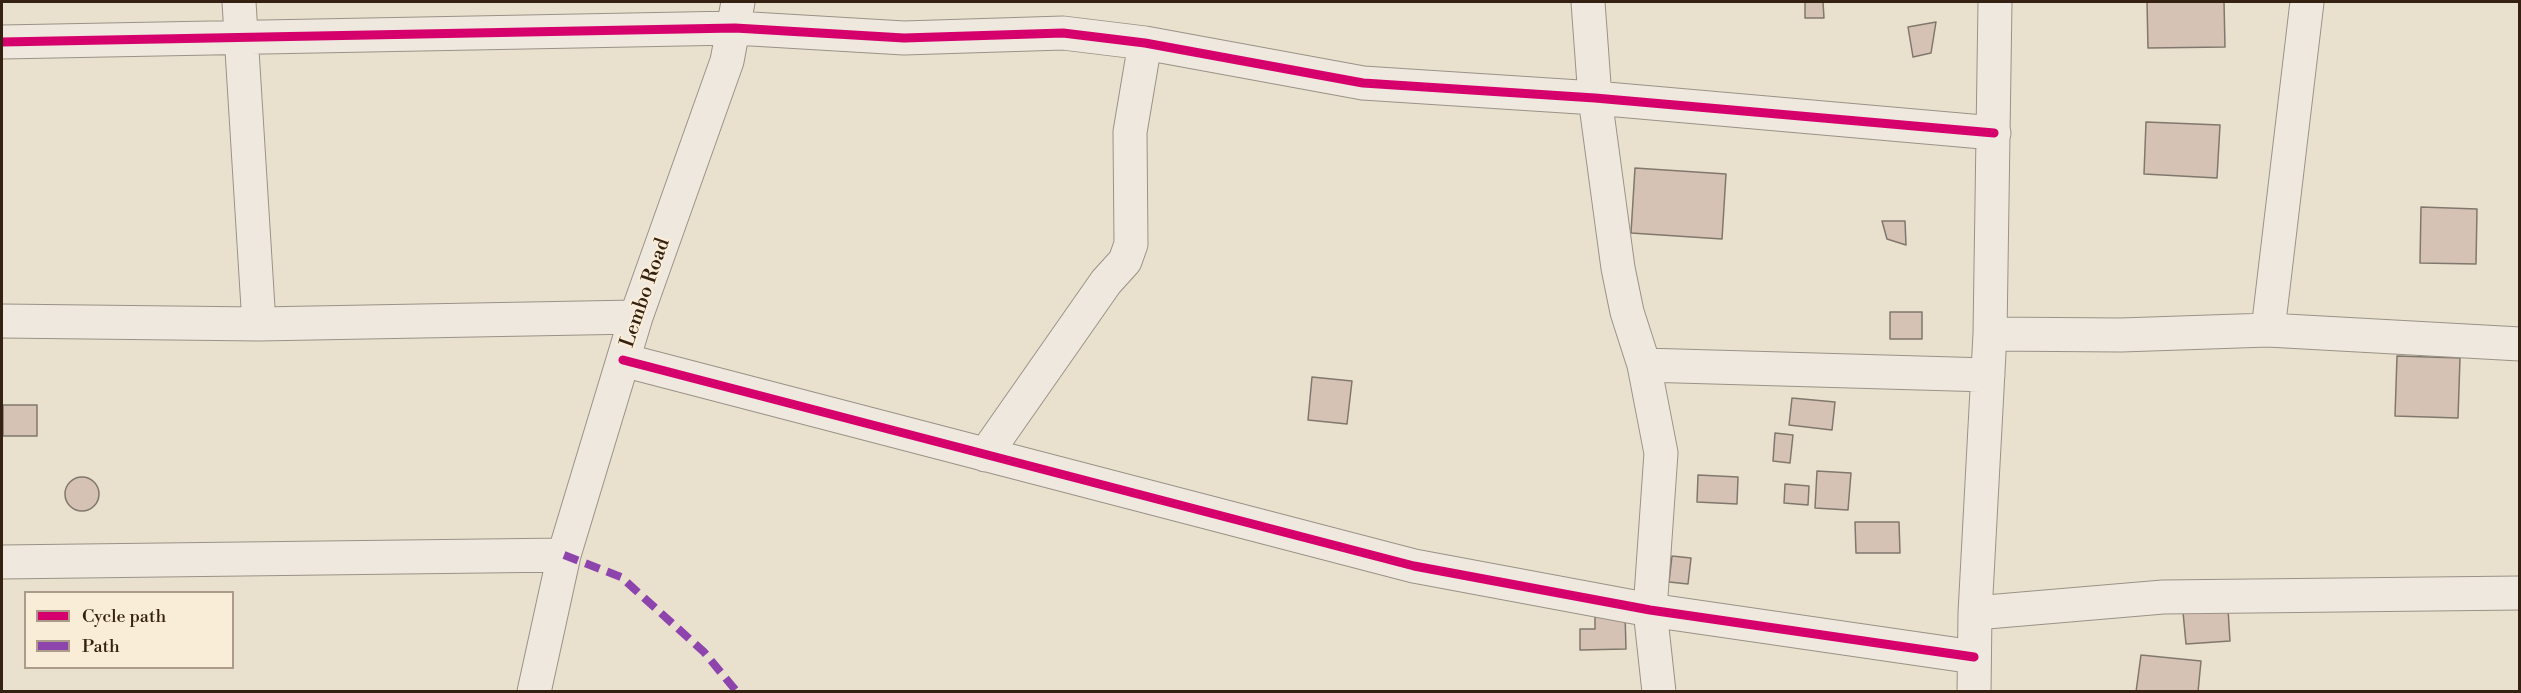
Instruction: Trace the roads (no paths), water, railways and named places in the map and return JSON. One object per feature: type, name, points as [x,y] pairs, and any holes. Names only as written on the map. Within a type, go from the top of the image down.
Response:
[{"type":"street","points":[[239,2],[259,324]]},
{"type":"street","points":[[1588,2],[1595,98],[1618,268],[1644,365],[1661,453],[1650,610],[1659,692]]},
{"type":"street","points":[[1974,692],[1975,613],[1990,334],[1995,2]]},
{"type":"street","points":[[2268,330],[2307,2]]},
{"type":"street","points":[[2,42],[240,38],[736,15],[904,38],[1064,33],[1145,43],[1363,83],[1595,98],[1994,133]]},
{"type":"street","name":"Lembo Road","points":[[534,692],[564,555],[636,317],[727,61],[736,15]]},
{"type":"street","points":[[985,455],[1106,282],[1125,261],[1131,244],[1130,132],[1145,43]]},
{"type":"street","points":[[2,321],[259,324],[636,317]]},
{"type":"street","points":[[1990,334],[2121,335],[2268,330],[2520,344]]},
{"type":"street","points":[[623,360],[1414,566],[1650,610],[1974,657]]},
{"type":"street","points":[[1644,365],[1988,375]]},
{"type":"street","points":[[2,562],[564,555]]},
{"type":"street","points":[[1975,613],[2163,597],[2520,593]]}]
